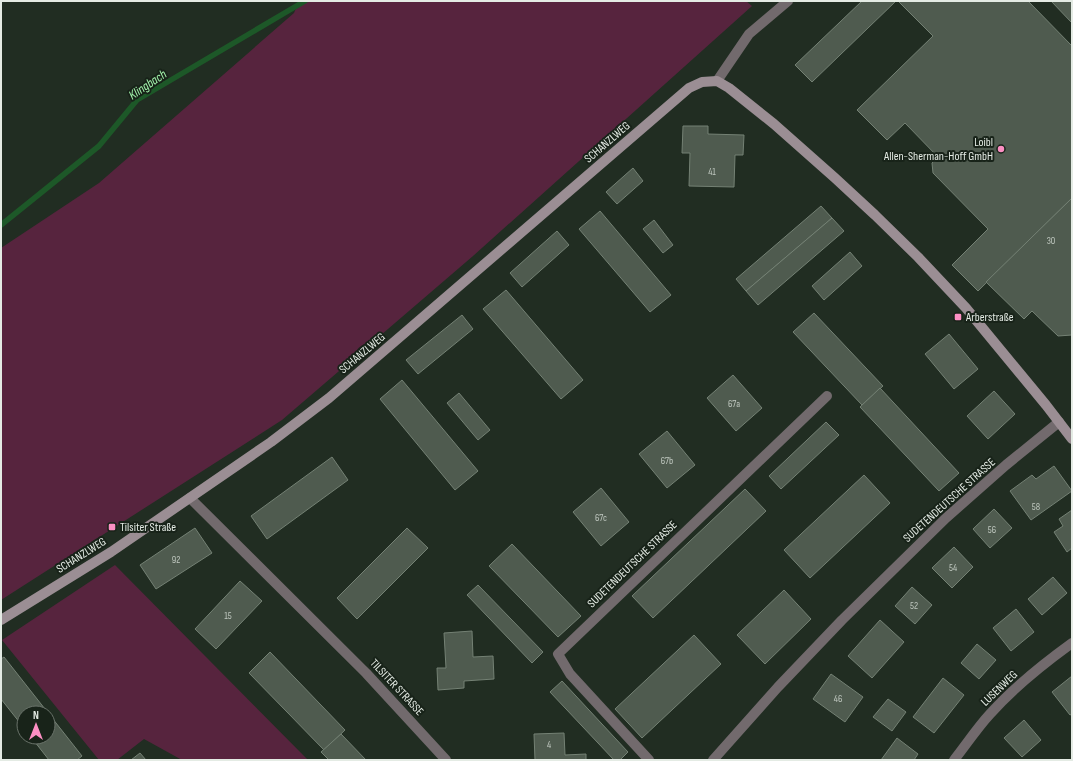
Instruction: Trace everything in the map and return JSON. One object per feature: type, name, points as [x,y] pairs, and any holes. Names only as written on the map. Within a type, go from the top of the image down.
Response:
[{"type":"street","points":[[788,1],[749,34],[717,81],[729,88],[774,124],[875,215],[912,252],[966,308],[1072,439]]},
{"type":"street","name":"SCHANZLWEG","points":[[1,620],[111,552],[271,442],[329,398],[689,88],[702,82],[717,81]]},
{"type":"street","name":"SUDETENDEUTSCHE STRASSE","points":[[649,760],[570,674],[558,654],[826,396]]},
{"type":"street","name":"SUDETENDEUTSCHE STRASSE","points":[[713,760],[778,687],[842,620],[946,518],[1006,465],[1059,422]]},
{"type":"street","name":"TILSITER STRASSE","points":[[190,498],[366,673],[446,760]]},
{"type":"street","name":"LUSENWEG","points":[[954,760],[990,714],[1021,684],[1072,643]]},
{"type":"shaded area","points":[[299,1],[746,1],[752,6],[473,256],[282,420],[1,600],[1,248],[99,183],[294,13]]},
{"type":"shaded area","points":[[115,565],[308,760],[182,760],[144,739],[117,760],[99,760],[2,640]]},
{"type":"building","points":[[862,1],[896,1],[812,82],[795,65]]},
{"type":"building","name":"Loibl Allen-Sherman-Hoff GmbH","points":[[898,1],[1028,1],[1072,46],[1072,198],[978,291],[952,265],[988,229],[933,173],[932,163],[938,157],[905,123],[887,140],[857,110],[933,36]]},
{"type":"building","points":[[1051,1],[1072,1],[1072,23]]},
{"type":"building","points":[[683,126],[708,126],[708,134],[744,135],[743,155],[735,155],[734,187],[689,186],[690,153],[682,153]]},
{"type":"building","points":[[633,168],[643,181],[617,204],[606,192]]},
{"type":"building","points":[[1072,198],[1072,335],[1058,336],[1032,311],[1024,319],[986,282]]},
{"type":"building","points":[[821,206],[832,218],[746,291],[736,279]]},
{"type":"building","points":[[600,211],[671,295],[650,312],[579,229]]},
{"type":"building","points":[[832,218],[844,231],[758,305],[746,291]]},
{"type":"building","points":[[654,220],[673,245],[663,253],[643,229]]},
{"type":"building","points":[[557,231],[569,245],[522,287],[510,273]]},
{"type":"building","points":[[850,252],[862,266],[824,300],[812,286]]},
{"type":"building","points":[[506,290],[583,380],[561,399],[483,309]]},
{"type":"building","points":[[814,313],[883,386],[862,405],[793,332]]},
{"type":"building","points":[[462,315],[473,329],[418,374],[406,360]]},
{"type":"building","points":[[949,334],[978,369],[954,389],[925,354]]},
{"type":"building","points":[[733,375],[762,408],[736,431],[707,398]]},
{"type":"building","points":[[402,380],[478,471],[455,490],[380,399]]},
{"type":"building","points":[[880,388],[959,473],[939,491],[860,407]]},
{"type":"building","points":[[994,391],[1015,414],[988,439],[967,416]]},
{"type":"building","points":[[459,393],[490,430],[478,440],[447,403]]},
{"type":"building","points":[[826,422],[839,435],[781,489],[769,476]]},
{"type":"building","points":[[667,431],[695,465],[667,488],[639,454]]},
{"type":"building","points":[[332,457],[348,480],[267,539],[251,516]]},
{"type":"building","points":[[1054,466],[1072,491],[1031,520],[1010,491],[1032,475],[1036,479]]},
{"type":"building","points":[[864,475],[890,503],[810,578],[784,550]]},
{"type":"building","points":[[601,488],[629,522],[601,546],[573,512]]},
{"type":"building","points":[[745,489],[766,511],[653,618],[632,596]]},
{"type":"building","points":[[994,509],[1012,528],[990,548],[973,529]]},
{"type":"building","points":[[1072,510],[1072,548],[1067,552],[1054,532],[1063,526],[1059,519]]},
{"type":"building","points":[[195,528],[212,553],[156,589],[140,565]]},
{"type":"building","points":[[407,528],[428,548],[357,619],[337,598]]},
{"type":"building","points":[[512,544],[581,616],[558,637],[489,566]]},
{"type":"building","points":[[954,547],[973,567],[952,588],[932,568]]},
{"type":"building","points":[[1053,577],[1067,593],[1042,615],[1028,599]]},
{"type":"building","points":[[240,581],[262,601],[216,649],[195,629]]},
{"type":"building","points":[[478,585],[543,652],[532,663],[467,595]]},
{"type":"building","points":[[912,587],[932,605],[915,624],[895,606]]},
{"type":"building","points":[[784,590],[811,619],[765,664],[737,635]]},
{"type":"building","points":[[1016,609],[1034,632],[1011,651],[993,628]]},
{"type":"building","points":[[880,620],[904,642],[872,678],[848,656]]},
{"type":"building","points":[[472,631],[473,657],[493,656],[494,679],[464,681],[464,688],[438,690],[437,668],[446,668],[444,633]]},
{"type":"building","points":[[694,635],[721,664],[642,738],[615,709]]},
{"type":"building","points":[[977,644],[996,660],[979,679],[961,663]]},
{"type":"building","points":[[270,652],[345,730],[324,750],[249,673]]},
{"type":"building","points":[[4,657],[42,705],[16,705],[16,718],[1,699],[1,659]]},
{"type":"building","points":[[831,674],[863,697],[845,722],[813,699]]},
{"type":"building","points":[[1072,676],[1072,714],[1070,715],[1052,692]]},
{"type":"building","points":[[943,678],[964,695],[934,733],[913,717]]},
{"type":"building","points":[[562,681],[628,752],[620,760],[614,760],[550,692]]},
{"type":"building","points":[[888,699],[906,712],[892,731],[873,717]]},
{"type":"building","points":[[1024,720],[1041,740],[1022,757],[1004,738]]},
{"type":"building","points":[[56,723],[82,756],[77,760],[49,760],[37,745],[56,745]]},
{"type":"building","points":[[564,733],[565,755],[586,754],[586,760],[535,760],[534,734]]},
{"type":"building","points":[[341,734],[366,760],[329,760],[321,752]]},
{"type":"building","points":[[897,738],[918,754],[914,760],[881,760]]},
{"type":"building","points":[[140,753],[146,760],[131,760]]},
{"type":"waterway","name":"Klingbach","points":[[1,225],[99,146],[137,100],[305,1]]},
{"type":"place","name":"Loibl Allen-Sherman-Hoff GmbH","points":[[1001,149]]},
{"type":"place","name":"Arberstraße","points":[[958,317]]},
{"type":"place","name":"Tilsiter Straße","points":[[112,527]]}]
